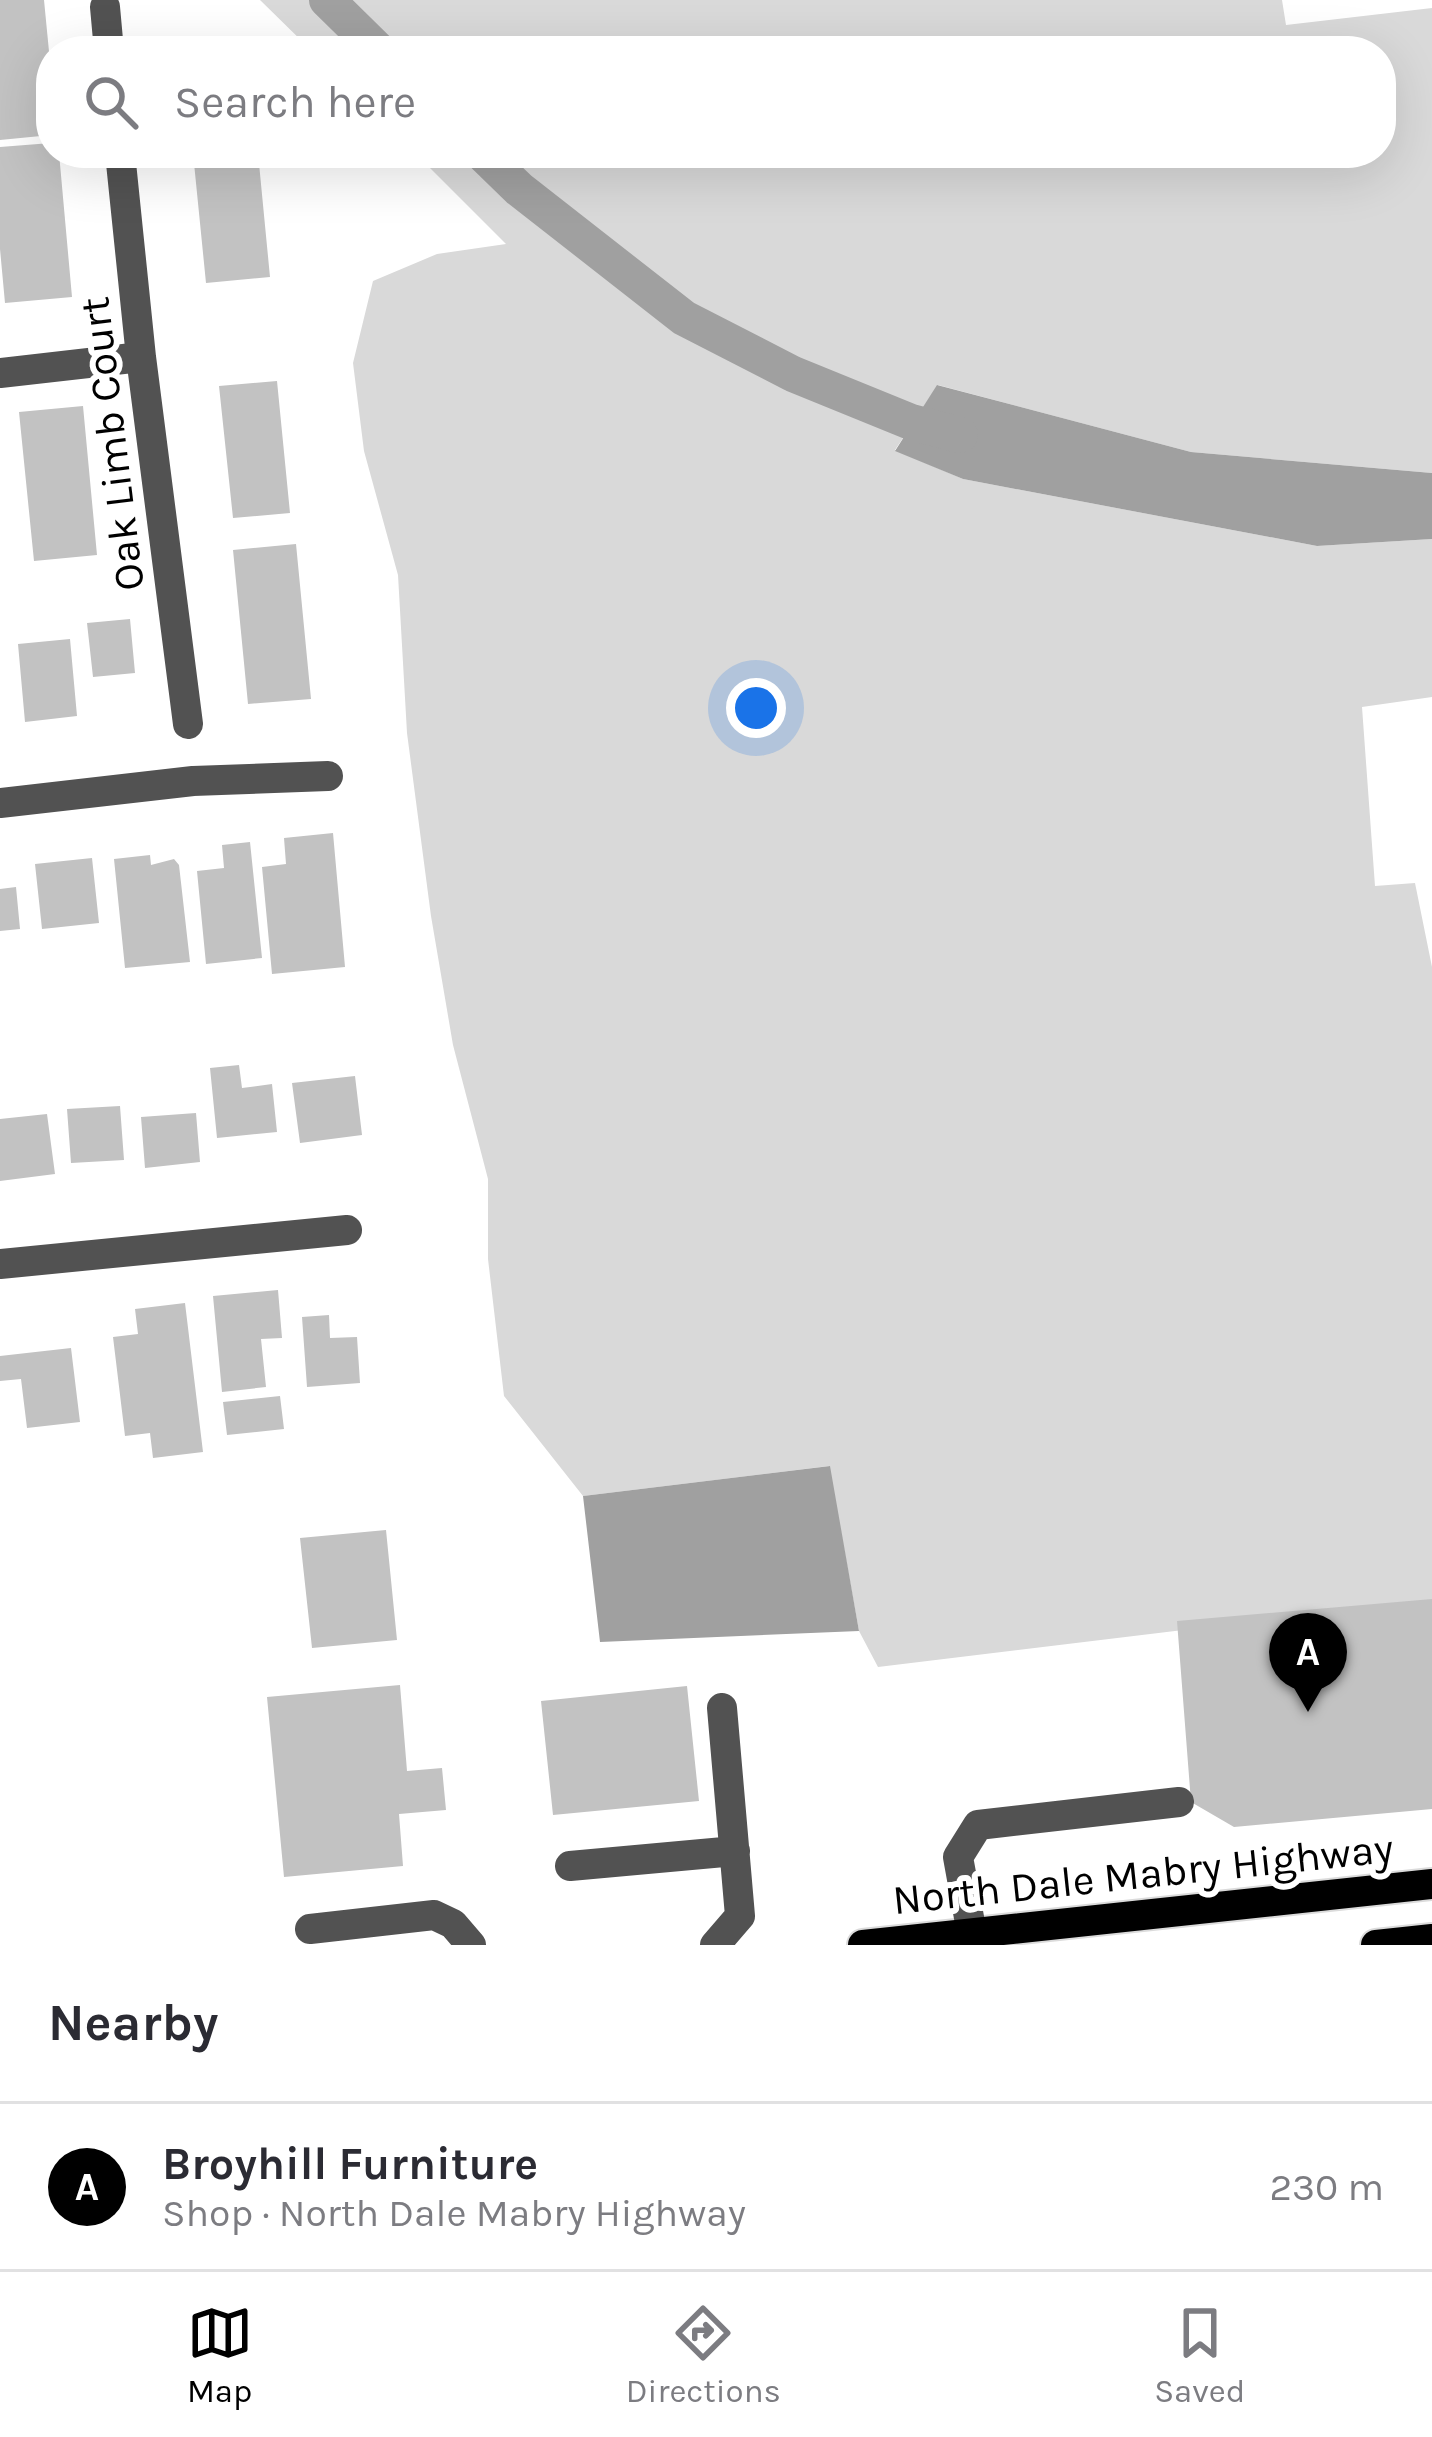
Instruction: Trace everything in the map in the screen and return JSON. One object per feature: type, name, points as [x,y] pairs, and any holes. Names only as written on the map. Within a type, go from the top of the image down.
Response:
[{"type":"main road","name":"North Dale Mabry Highway","points":[[863,1945],[1042,1935],[1432,1884]]},
{"type":"main road","points":[[1376,1945],[1432,1939]]},
{"type":"street","points":[[105,7],[108,36]]},
{"type":"street","name":"Oak Limb Court","points":[[122,168],[188,724]]},
{"type":"street","points":[[0,373],[141,357]]},
{"type":"street","points":[[0,803],[193,781],[328,776]]},
{"type":"street","points":[[0,1264],[347,1230]]},
{"type":"street","points":[[715,1945],[740,1916],[722,1708]]},
{"type":"street","points":[[974,1939],[958,1857],[978,1826],[1179,1802]]},
{"type":"street","points":[[570,1866],[735,1851]]},
{"type":"street","points":[[310,1929],[434,1915],[453,1924],[471,1945]]},
{"type":"shaded area","points":[[260,0],[1282,0],[1286,25],[1432,8],[1432,473],[1191,452],[938,385],[895,450],[963,479],[1317,546],[1432,539],[1432,697],[1362,707],[1375,886],[1415,883],[1432,967],[1432,1600],[878,1667],[859,1631],[829,1466],[583,1496],[504,1396],[488,1259],[488,1179],[453,1045],[431,916],[407,733],[398,575],[364,451],[353,363],[373,281],[437,254],[506,244],[430,168],[1396,168],[1396,36],[297,36]]},
{"type":"shaded area","points":[[937,385],[1191,452],[1432,473],[1432,539],[1317,546],[963,479],[895,451]]},
{"type":"shaded area","points":[[830,1466],[859,1631],[600,1642],[583,1496]]},
{"type":"building","points":[[0,0],[44,0],[48,36],[36,36],[36,136],[0,140]]},
{"type":"building","points":[[36,144],[36,168],[60,168],[72,297],[5,303],[0,147]]},
{"type":"building","points":[[194,168],[259,168],[270,277],[206,283]]},
{"type":"building","points":[[277,381],[290,513],[233,518],[219,386]]},
{"type":"building","points":[[83,406],[97,555],[34,561],[19,412]]},
{"type":"building","points":[[296,544],[311,699],[248,704],[233,550]]},
{"type":"building","points":[[130,619],[135,673],[93,677],[87,623]]},
{"type":"building","points":[[70,639],[77,716],[25,722],[18,644]]},
{"type":"building","points":[[333,833],[345,967],[272,974],[262,867],[286,864],[284,838]]},
{"type":"building","points":[[250,842],[262,958],[206,964],[197,871],[224,868],[222,845]]},
{"type":"building","points":[[150,855],[151,865],[174,859],[179,865],[190,962],[125,968],[114,859]]},
{"type":"building","points":[[92,858],[99,923],[42,929],[35,864]]},
{"type":"building","points":[[16,887],[20,929],[0,931],[0,889]]},
{"type":"building","points":[[239,1065],[242,1088],[272,1084],[277,1132],[217,1138],[210,1068]]},
{"type":"building","points":[[355,1076],[362,1135],[300,1143],[292,1083]]},
{"type":"building","points":[[120,1106],[124,1160],[71,1163],[67,1109]]},
{"type":"building","points":[[196,1113],[200,1162],[145,1168],[141,1117]]},
{"type":"building","points":[[47,1114],[55,1174],[0,1181],[0,1119]]},
{"type":"building","points":[[278,1290],[282,1338],[261,1339],[266,1387],[222,1392],[213,1296]]},
{"type":"building","points":[[185,1303],[203,1452],[153,1458],[150,1433],[125,1436],[113,1337],[138,1334],[135,1309]]},
{"type":"building","points":[[329,1315],[330,1338],[357,1337],[360,1383],[307,1387],[302,1317]]},
{"type":"building","points":[[71,1348],[80,1422],[27,1428],[21,1379],[0,1381],[0,1356]]},
{"type":"building","points":[[280,1396],[284,1429],[227,1435],[223,1402]]},
{"type":"building","points":[[386,1530],[397,1640],[312,1648],[300,1538]]},
{"type":"building","points":[[1432,1599],[1432,1809],[1234,1827],[1191,1802],[1177,1621]]},
{"type":"building","points":[[400,1685],[407,1771],[442,1768],[446,1810],[399,1814],[403,1866],[284,1877],[267,1697]]},
{"type":"building","points":[[687,1686],[699,1801],[553,1815],[541,1701]]},
{"type":"waterway","points":[[327,0],[364,36]]},
{"type":"waterway","points":[[497,168],[684,318],[793,374],[911,422],[960,435]]},
{"type":"place","name":"Broyhill Furniture","points":[[1308,1712]]}]
